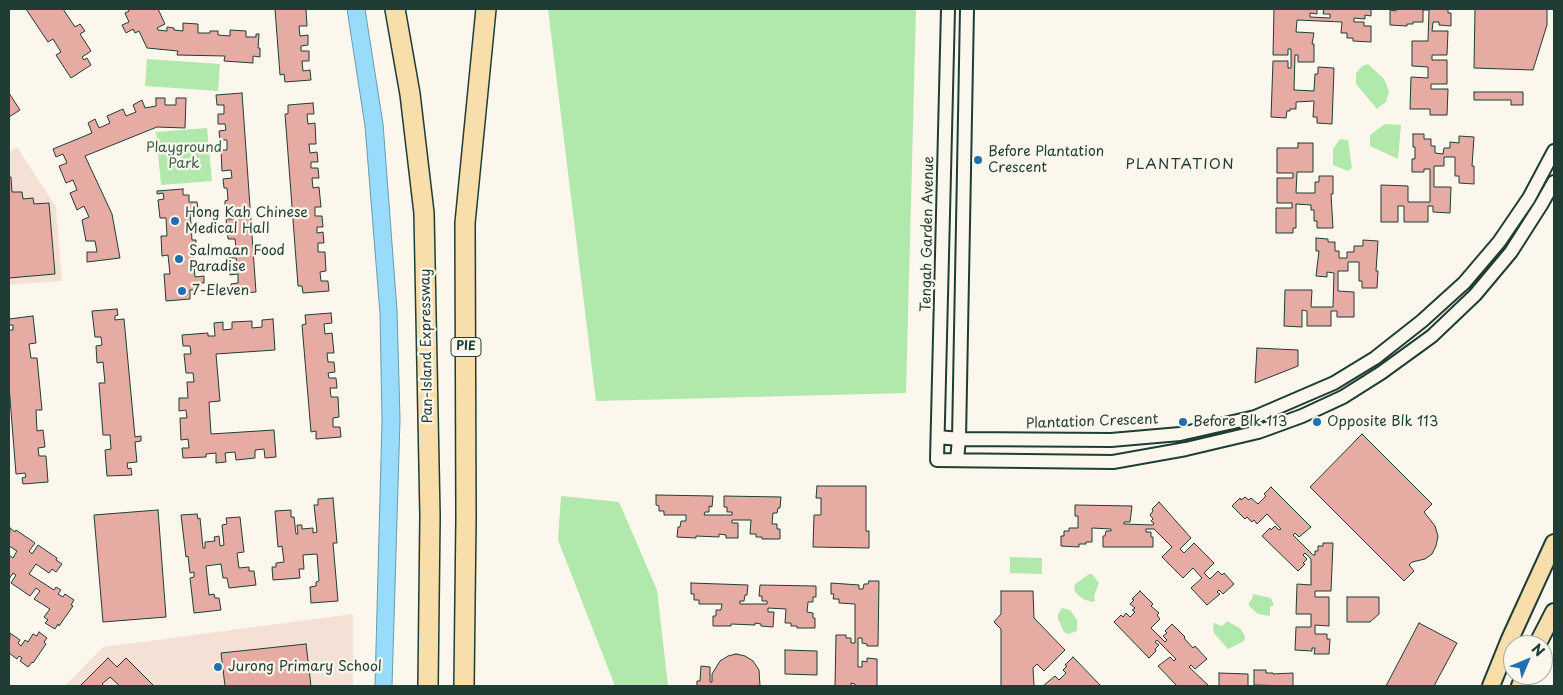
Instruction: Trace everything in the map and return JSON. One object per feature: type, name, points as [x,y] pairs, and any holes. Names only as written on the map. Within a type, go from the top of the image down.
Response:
[{"type":"highway","name":"Pan-Island Expressway","points":[[395,9],[410,94],[424,213],[430,516],[428,686]]},
{"type":"highway","name":"PIE","points":[[464,686],[466,518],[465,224],[486,9]]},
{"type":"main road","points":[[1492,686],[1510,639],[1554,543]]},
{"type":"main road","points":[[1542,635],[1554,612]]},
{"type":"street","name":"Tengah Garden Avenue","points":[[948,9],[937,460],[957,460]]},
{"type":"street","points":[[967,9],[959,439],[957,460],[1113,462],[1186,449],[1258,432],[1343,397],[1432,336],[1475,295],[1511,252],[1554,182]]},
{"type":"street","name":"Plantation Crescent","points":[[938,437],[959,439],[1111,440],[1180,434],[1255,418],[1334,383],[1375,358],[1422,321],[1464,283],[1504,234],[1528,198],[1554,151]]},
{"type":"shaded area","points":[[17,147],[56,207],[62,281],[9,285],[9,152]]},
{"type":"shaded area","name":"Jurong Primary School","points":[[353,614],[353,686],[65,686],[103,647]]},
{"type":"green space","points":[[548,9],[916,9],[906,393],[596,401]]},
{"type":"green space","points":[[147,59],[220,64],[218,91],[145,86]]},
{"type":"green space","points":[[1368,64],[1384,79],[1389,91],[1386,102],[1377,109],[1356,84],[1356,73],[1362,66]]},
{"type":"green space","points":[[1385,124],[1401,125],[1398,159],[1370,146],[1370,135]]},
{"type":"green space","name":"Playground Park","points":[[207,128],[212,181],[161,185],[156,132]]},
{"type":"green space","points":[[1340,139],[1348,140],[1352,168],[1348,171],[1333,165],[1333,149]]},
{"type":"green space","points":[[561,496],[619,502],[657,590],[668,686],[615,686],[558,540]]},
{"type":"green space","points":[[1010,557],[1042,558],[1042,574],[1010,573]]},
{"type":"green space","points":[[1089,574],[1092,574],[1099,583],[1094,596],[1095,601],[1092,602],[1083,599],[1076,593],[1074,588],[1075,584]]},
{"type":"green space","points":[[1253,594],[1271,598],[1274,605],[1270,607],[1270,616],[1258,614],[1249,606]]},
{"type":"green space","points":[[1062,608],[1070,610],[1077,620],[1077,631],[1068,634],[1064,632],[1058,619],[1058,614]]},
{"type":"green space","points":[[1227,621],[1241,629],[1245,637],[1244,641],[1228,649],[1214,633],[1213,627],[1214,623],[1222,626]]},
{"type":"water","points":[[347,9],[365,9],[383,124],[397,310],[400,419],[392,686],[375,686],[382,421],[380,313],[365,126]]},
{"type":"building","points":[[26,9],[63,9],[75,27],[80,24],[85,31],[80,34],[91,51],[82,57],[84,60],[87,58],[91,65],[71,78],[56,55],[61,52],[53,39],[48,42]]},
{"type":"building","points":[[128,9],[158,9],[165,24],[157,28],[158,30],[167,31],[167,27],[183,31],[183,23],[198,24],[198,33],[218,31],[218,35],[230,36],[230,30],[246,31],[246,37],[256,37],[256,34],[259,34],[258,48],[260,48],[260,57],[253,56],[253,63],[224,61],[225,56],[177,55],[178,51],[147,48],[139,31],[135,33],[133,29],[126,33],[122,25],[129,22],[125,13],[129,11]]},
{"type":"building","points":[[275,9],[306,9],[307,26],[299,26],[300,36],[308,35],[308,45],[301,46],[301,51],[309,51],[309,61],[302,61],[303,71],[310,70],[311,80],[285,82],[284,74],[280,75]]},
{"type":"building","points":[[1274,9],[1317,9],[1317,14],[1310,13],[1310,17],[1330,18],[1330,14],[1323,14],[1324,9],[1371,9],[1371,16],[1365,15],[1365,19],[1354,18],[1354,22],[1364,22],[1364,26],[1371,26],[1371,42],[1353,41],[1353,38],[1347,38],[1347,33],[1341,33],[1342,22],[1297,20],[1296,32],[1314,33],[1312,44],[1314,44],[1314,62],[1298,62],[1298,55],[1295,55],[1294,90],[1314,91],[1315,74],[1318,74],[1318,67],[1334,68],[1332,124],[1317,123],[1317,117],[1313,117],[1314,101],[1296,102],[1296,109],[1287,111],[1286,118],[1271,117],[1273,61],[1288,61],[1288,68],[1291,68],[1291,49],[1288,49],[1288,55],[1273,55]]},
{"type":"building","points":[[1396,9],[1448,9],[1448,13],[1451,13],[1451,26],[1439,25],[1439,22],[1433,22],[1432,31],[1448,31],[1447,55],[1432,55],[1432,60],[1447,60],[1447,84],[1431,84],[1431,89],[1448,89],[1447,115],[1430,115],[1430,109],[1410,109],[1411,77],[1428,78],[1428,67],[1412,66],[1412,41],[1428,41],[1429,10],[1423,10],[1423,22],[1413,22],[1413,24],[1407,24],[1407,26],[1390,25],[1390,10],[1396,11]]},
{"type":"building","points":[[1475,9],[1547,9],[1547,25],[1533,70],[1474,68]]},
{"type":"building","points":[[1474,92],[1523,92],[1523,105],[1511,105],[1511,100],[1474,100]]},
{"type":"building","points":[[9,93],[20,110],[9,117]]},
{"type":"building","points":[[242,93],[256,292],[232,294],[231,284],[238,283],[238,274],[230,275],[230,264],[237,263],[236,258],[229,258],[228,249],[236,248],[235,239],[228,239],[226,219],[234,219],[233,210],[225,210],[225,201],[228,200],[227,188],[224,188],[223,179],[232,178],[231,170],[222,171],[221,150],[227,150],[227,140],[220,140],[219,131],[226,130],[225,124],[218,124],[218,114],[224,114],[224,105],[217,105],[216,95]]},
{"type":"building","points":[[156,98],[165,98],[165,105],[176,105],[176,98],[186,98],[185,128],[157,127],[85,156],[112,214],[120,258],[87,262],[87,252],[97,252],[95,241],[86,241],[82,220],[89,217],[84,206],[77,210],[70,193],[77,190],[73,180],[66,183],[59,166],[67,163],[63,154],[56,157],[53,149],[92,133],[88,123],[95,119],[99,128],[110,123],[107,116],[123,109],[126,116],[136,112],[133,105],[142,100],[145,108],[156,106]]},
{"type":"building","points":[[313,103],[314,114],[307,114],[308,124],[315,123],[316,144],[309,144],[310,153],[317,152],[318,162],[311,162],[311,168],[318,168],[319,178],[312,178],[313,188],[319,187],[321,207],[315,207],[315,216],[322,216],[323,227],[317,227],[317,233],[323,232],[324,243],[318,243],[318,252],[325,252],[326,271],[320,272],[321,281],[328,281],[329,291],[303,293],[302,286],[298,286],[285,114],[288,114],[288,105]]},
{"type":"building","points":[[1413,134],[1424,134],[1424,139],[1431,139],[1431,146],[1435,146],[1435,153],[1443,154],[1444,148],[1450,148],[1450,142],[1459,143],[1459,136],[1474,137],[1472,166],[1474,166],[1474,184],[1459,183],[1459,176],[1455,176],[1455,157],[1444,157],[1444,166],[1434,166],[1434,187],[1451,187],[1450,213],[1433,212],[1433,206],[1428,206],[1428,222],[1404,222],[1404,206],[1398,206],[1398,222],[1381,222],[1381,185],[1408,186],[1408,202],[1430,202],[1430,169],[1424,169],[1424,172],[1412,172],[1412,159],[1415,159]]},
{"type":"building","points":[[1298,143],[1313,143],[1313,172],[1297,172],[1296,193],[1315,193],[1315,182],[1319,182],[1319,176],[1333,176],[1333,194],[1331,194],[1333,228],[1317,228],[1317,221],[1314,221],[1314,210],[1311,210],[1311,205],[1296,204],[1296,228],[1293,228],[1293,233],[1276,233],[1276,208],[1292,208],[1292,203],[1277,203],[1277,178],[1293,178],[1293,173],[1277,173],[1277,148],[1298,148]]},
{"type":"building","points":[[9,177],[11,177],[12,192],[22,192],[23,199],[33,198],[34,204],[49,203],[55,274],[9,278]]},
{"type":"building","points":[[183,189],[183,195],[189,195],[189,202],[197,202],[198,209],[190,210],[192,240],[196,240],[196,245],[192,245],[195,277],[204,276],[204,283],[196,283],[196,290],[190,290],[190,299],[166,301],[164,274],[170,274],[168,255],[162,256],[161,236],[167,236],[166,218],[160,218],[158,200],[164,199],[163,193],[157,194],[157,191]]},
{"type":"building","points":[[1316,238],[1335,242],[1335,251],[1339,251],[1339,258],[1347,258],[1347,252],[1354,252],[1354,246],[1363,246],[1363,240],[1378,241],[1377,288],[1362,288],[1362,281],[1359,281],[1359,262],[1348,262],[1348,271],[1338,271],[1338,291],[1354,292],[1354,317],[1337,317],[1337,311],[1331,311],[1331,326],[1307,326],[1307,311],[1302,310],[1302,327],[1284,326],[1285,290],[1312,290],[1311,307],[1333,307],[1334,273],[1327,272],[1327,277],[1316,276],[1319,251],[1316,251]]},
{"type":"building","points":[[117,309],[118,315],[115,316],[115,320],[124,319],[135,437],[141,436],[141,441],[135,442],[137,462],[127,463],[128,469],[131,468],[132,475],[107,476],[105,450],[111,449],[110,435],[103,435],[99,383],[105,383],[103,362],[97,363],[96,346],[102,345],[101,337],[95,337],[92,311]]},
{"type":"building","points":[[331,313],[332,323],[324,324],[325,334],[332,333],[334,353],[327,353],[328,362],[334,362],[335,372],[328,373],[329,378],[336,378],[337,388],[330,388],[331,397],[338,397],[339,417],[333,418],[333,427],[340,427],[341,437],[316,439],[316,431],[311,432],[302,325],[306,324],[305,315]]},
{"type":"building","points":[[33,316],[36,343],[29,344],[31,358],[37,358],[42,410],[36,410],[37,431],[43,430],[45,447],[38,448],[39,456],[46,456],[48,482],[23,484],[22,478],[26,477],[25,473],[16,474],[9,386],[9,330],[13,330],[13,325],[9,325],[9,319]]},
{"type":"building","points":[[273,319],[275,350],[216,354],[220,401],[209,402],[211,434],[274,430],[276,457],[265,458],[264,449],[255,450],[255,458],[236,460],[235,452],[225,453],[226,462],[216,463],[216,453],[206,454],[206,457],[183,458],[182,448],[189,448],[188,439],[181,440],[180,418],[187,418],[186,410],[179,411],[179,398],[188,398],[187,382],[194,382],[193,373],[186,373],[184,354],[191,354],[190,346],[183,346],[182,335],[208,333],[208,336],[215,336],[214,323],[223,322],[223,330],[232,329],[232,322],[252,321],[252,328],[262,327],[262,320]]},
{"type":"building","points":[[1257,348],[1298,350],[1298,366],[1255,383]]},
{"type":"building","points":[[1362,434],[1432,504],[1424,512],[1435,526],[1438,536],[1436,546],[1432,554],[1425,559],[1412,562],[1409,565],[1414,571],[1404,581],[1310,487]]},
{"type":"building","points":[[817,486],[866,486],[866,531],[869,531],[869,548],[813,547],[814,515],[821,515],[821,498],[816,498]]},
{"type":"building","points":[[1271,487],[1311,527],[1299,537],[1295,533],[1293,535],[1313,555],[1315,555],[1315,551],[1318,551],[1318,546],[1323,546],[1323,543],[1333,543],[1331,591],[1315,591],[1315,597],[1329,597],[1329,626],[1315,625],[1315,634],[1327,634],[1327,639],[1330,639],[1329,654],[1314,654],[1315,648],[1312,648],[1312,651],[1295,650],[1296,627],[1311,627],[1311,614],[1296,614],[1297,584],[1311,585],[1311,559],[1305,553],[1303,555],[1307,559],[1298,571],[1262,536],[1275,526],[1279,530],[1281,529],[1267,514],[1257,524],[1254,520],[1252,522],[1247,517],[1245,519],[1232,506],[1240,498],[1241,500],[1245,497],[1249,500],[1251,498],[1258,504]]},
{"type":"building","points":[[656,495],[713,496],[712,507],[709,506],[709,512],[705,512],[704,515],[732,515],[732,512],[727,512],[727,507],[724,507],[724,496],[781,497],[780,508],[778,508],[777,513],[773,513],[772,524],[777,524],[777,529],[780,529],[780,539],[762,539],[762,537],[756,537],[756,534],[750,534],[751,520],[732,520],[732,523],[738,523],[738,538],[726,538],[726,535],[719,534],[719,537],[677,537],[678,527],[680,527],[681,521],[686,521],[686,515],[664,515],[664,511],[659,511],[659,506],[656,505]]},
{"type":"building","points":[[333,498],[337,543],[333,543],[338,601],[311,603],[310,587],[316,586],[316,582],[319,581],[317,554],[303,555],[304,569],[299,569],[300,578],[273,580],[272,567],[276,567],[276,563],[284,562],[282,546],[278,547],[275,511],[291,510],[291,517],[294,517],[296,534],[298,534],[297,525],[302,525],[302,529],[313,528],[313,533],[317,532],[314,505],[318,505],[318,499]]},
{"type":"building","points":[[1159,502],[1191,538],[1180,549],[1184,553],[1194,543],[1214,563],[1204,573],[1210,579],[1218,571],[1222,575],[1224,573],[1234,584],[1223,594],[1219,590],[1217,592],[1220,594],[1207,605],[1191,588],[1202,578],[1193,568],[1183,578],[1162,557],[1172,547],[1154,529],[1146,529],[1146,532],[1151,532],[1151,537],[1153,537],[1153,547],[1103,547],[1103,536],[1105,536],[1106,531],[1111,531],[1111,529],[1092,528],[1092,542],[1079,544],[1079,547],[1061,546],[1061,536],[1064,536],[1064,531],[1069,531],[1069,528],[1078,528],[1078,516],[1075,516],[1075,505],[1132,506],[1130,522],[1124,522],[1124,524],[1153,525],[1154,523],[1151,521],[1153,519],[1150,515],[1153,511],[1152,509]]},
{"type":"building","points":[[158,510],[166,617],[103,622],[94,515]]},
{"type":"building","points":[[197,514],[198,519],[200,518],[203,548],[205,548],[205,542],[215,541],[214,537],[219,536],[220,546],[224,545],[222,525],[227,524],[226,518],[240,517],[244,552],[237,553],[239,568],[249,567],[249,571],[254,571],[256,585],[229,588],[227,578],[223,578],[221,564],[206,566],[209,595],[214,594],[215,598],[219,598],[221,610],[194,613],[190,578],[194,577],[194,572],[190,573],[188,556],[186,557],[181,515]]},
{"type":"building","points":[[10,528],[35,543],[29,551],[32,554],[38,545],[57,558],[56,560],[62,564],[56,572],[52,569],[49,573],[36,564],[29,574],[54,590],[56,587],[61,590],[58,594],[63,597],[65,594],[74,600],[71,605],[73,606],[55,629],[45,623],[48,620],[44,617],[50,609],[34,599],[40,591],[36,588],[30,596],[11,583],[16,575],[13,573],[9,579],[9,555],[13,558],[17,551],[9,546]]},
{"type":"building","points":[[869,581],[879,581],[878,646],[867,646],[867,644],[862,643],[862,638],[858,638],[858,667],[862,667],[862,661],[867,662],[867,658],[877,659],[877,686],[855,686],[855,684],[851,683],[851,686],[835,686],[836,635],[846,635],[846,638],[851,638],[851,643],[855,643],[855,604],[839,603],[839,599],[833,599],[834,594],[831,594],[831,583],[859,585],[859,589],[863,589],[864,584],[868,584]]},
{"type":"building","points":[[691,583],[748,585],[747,595],[745,595],[744,601],[740,601],[740,604],[767,604],[767,601],[762,601],[762,596],[759,596],[760,585],[816,586],[816,597],[813,597],[813,602],[808,602],[807,612],[813,613],[815,628],[791,626],[791,623],[785,623],[786,609],[768,608],[768,612],[774,612],[773,627],[761,626],[761,624],[755,623],[755,625],[731,624],[731,626],[713,626],[713,616],[716,616],[716,610],[721,610],[722,604],[699,604],[699,600],[694,600],[694,594],[691,594]]},
{"type":"building","points":[[1001,591],[1033,591],[1034,618],[1065,650],[1044,671],[1037,664],[1033,668],[1034,686],[1001,686],[1001,629],[994,622],[1001,614]]},
{"type":"building","points":[[1140,591],[1159,613],[1157,615],[1160,619],[1151,628],[1165,642],[1167,640],[1163,636],[1172,624],[1193,648],[1195,646],[1207,659],[1195,669],[1191,665],[1189,667],[1209,686],[1177,686],[1158,666],[1170,657],[1174,661],[1176,659],[1157,640],[1155,642],[1159,645],[1149,658],[1114,622],[1121,615],[1123,617],[1126,613],[1130,617],[1135,612],[1132,610],[1135,608],[1130,604]]},
{"type":"building","points":[[1347,597],[1379,597],[1379,614],[1370,622],[1347,622]]},
{"type":"building","points":[[1419,623],[1457,643],[1434,686],[1386,686]]},
{"type":"building","points":[[39,632],[47,638],[44,642],[46,644],[28,667],[20,661],[22,658],[19,656],[17,659],[9,653],[10,633],[20,640],[18,643],[21,646],[25,640],[28,642],[33,634],[37,636]]},
{"type":"building","points":[[306,644],[311,686],[225,686],[221,653]]},
{"type":"building","points":[[785,650],[817,651],[817,675],[785,674]]},
{"type":"building","points":[[736,654],[745,656],[753,661],[759,670],[760,686],[697,686],[697,681],[700,681],[701,666],[710,667],[710,682],[712,682],[712,674],[720,661]]},
{"type":"building","points":[[1073,657],[1101,686],[1043,686],[1055,676],[1059,680],[1066,673],[1063,670],[1067,666],[1065,665]]},
{"type":"building","points":[[108,658],[117,667],[126,658],[154,686],[120,686],[110,677],[102,684],[104,686],[80,686]]},
{"type":"building","points":[[1254,670],[1266,670],[1266,673],[1273,674],[1293,673],[1293,686],[1254,685]]},
{"type":"building","points":[[1219,673],[1248,674],[1248,686],[1219,686]]},
{"type":"place","name":"Before Plantation Crescent","points":[[978,160]]},
{"type":"place","name":"Hong Kah Chinese Medical Hall","points":[[175,221]]},
{"type":"place","name":"Salmaan Food Paradise","points":[[179,259]]},
{"type":"place","name":"7-Eleven","points":[[182,291]]},
{"type":"place","name":"Before Blk 113","points":[[1183,422]]},
{"type":"place","name":"Opposite Blk 113","points":[[1317,422]]},
{"type":"place","name":"Jurong Primary School","points":[[218,667]]},
{"type":"district","name":"PLANTATION","points":[[1180,165]]}]
